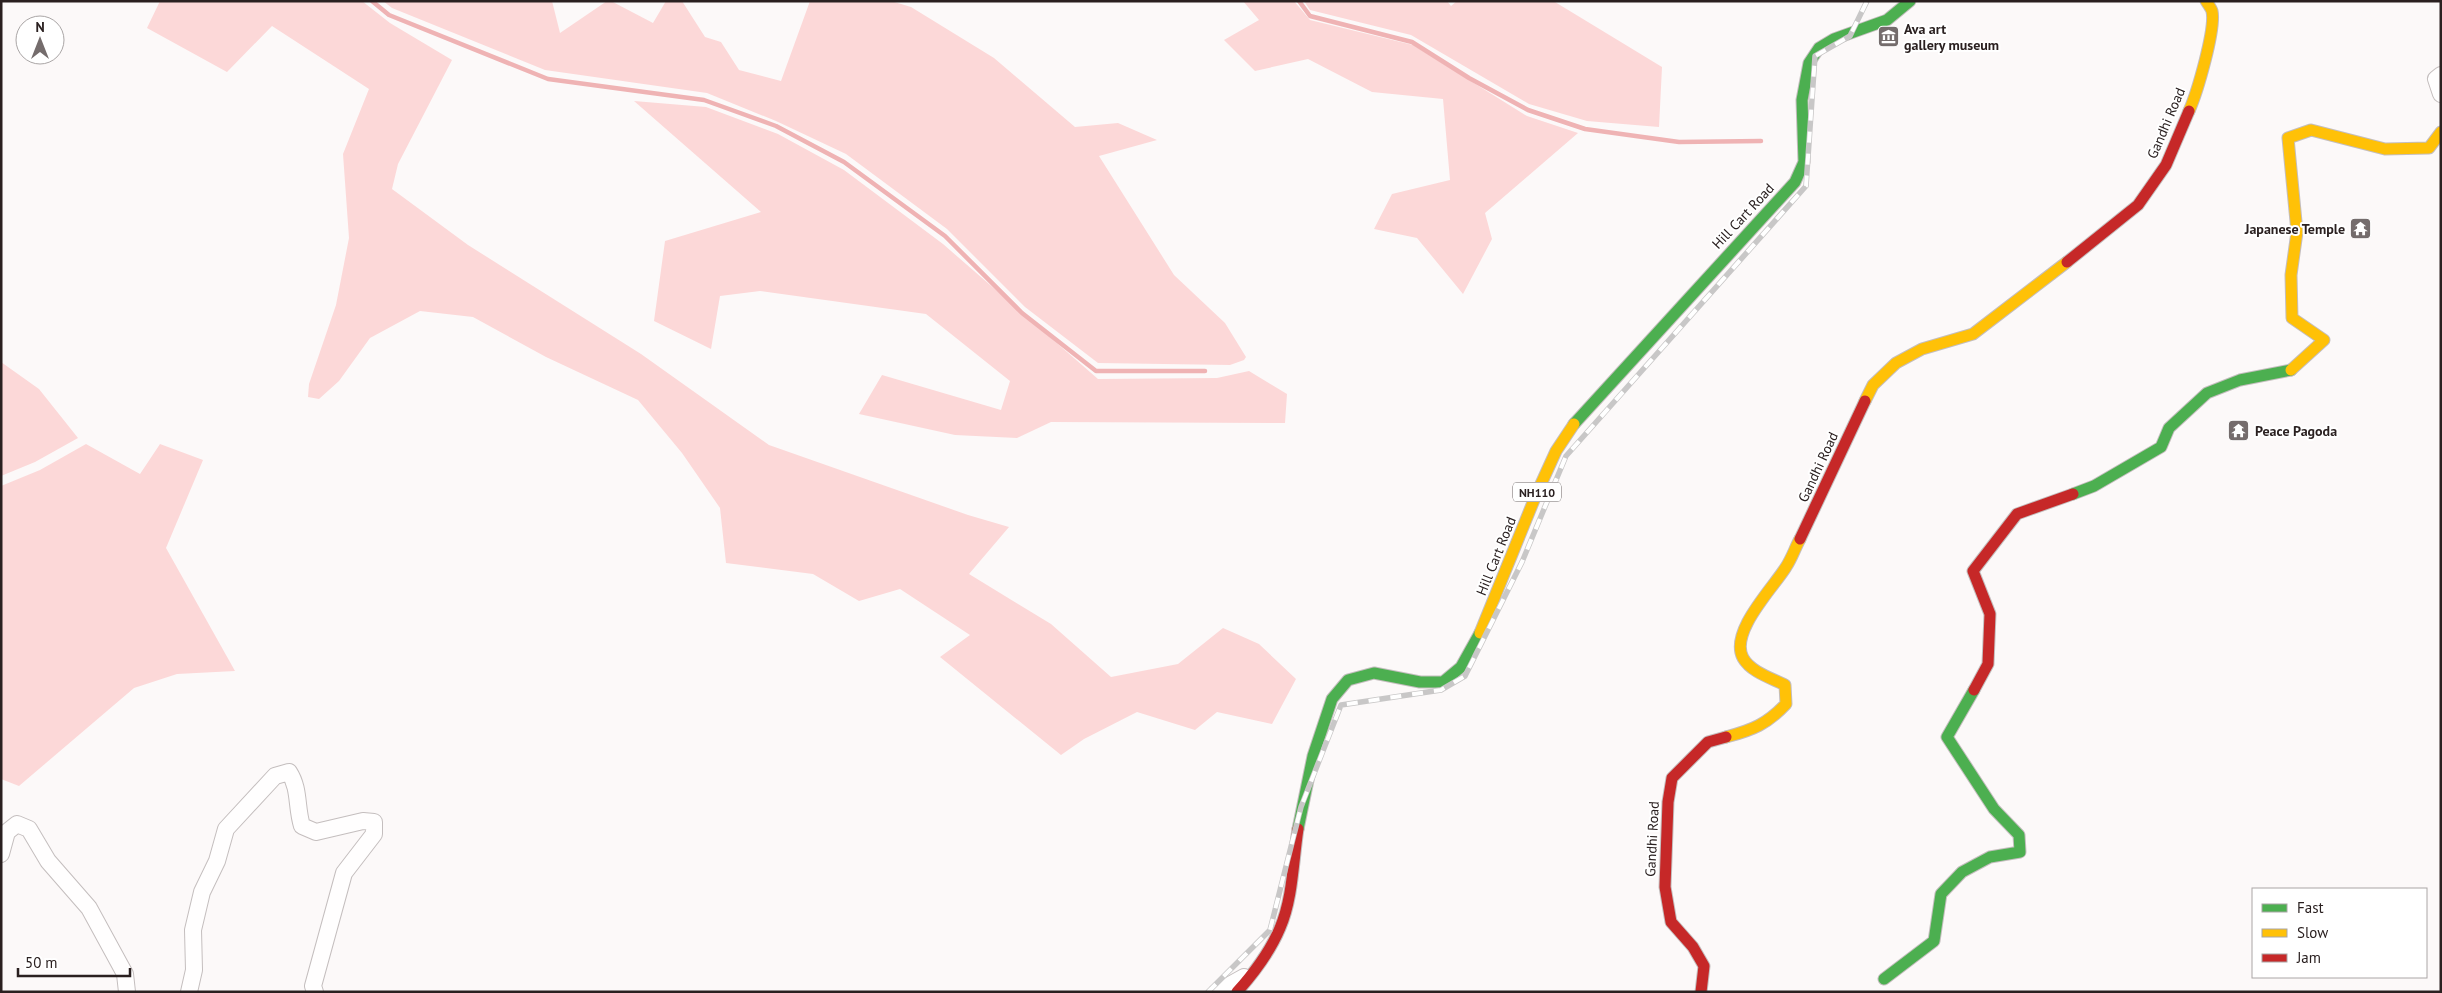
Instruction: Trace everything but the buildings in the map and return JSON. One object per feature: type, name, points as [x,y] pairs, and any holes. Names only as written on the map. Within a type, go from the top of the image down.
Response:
[{"type":"main road","name":"Hill Cart Road","points":[[1237,992],[1256,970],[1280,928],[1288,899],[1301,807],[1313,756],[1332,699],[1348,680],[1374,673],[1420,682],[1443,682],[1461,668],[1485,624],[1536,495],[1556,451],[1581,414],[1795,182],[1804,162],[1802,100],[1809,63],[1819,48],[1887,20],[1910,1]]},
{"type":"main road","name":"Gandhi Road","points":[[1701,992],[1704,966],[1693,947],[1671,922],[1665,886],[1668,802],[1672,778],[1708,742],[1750,731],[1772,719],[1786,704],[1785,685],[1754,669],[1743,657],[1740,640],[1750,618],[1787,566],[1874,384],[1896,363],[1922,348],[1973,334],[2028,294],[2138,206],[2166,165],[2195,98],[2210,37],[2212,12],[2206,1]]},
{"type":"main road","points":[[1884,979],[1934,941],[1935,924],[1941,894],[1962,872],[1990,857],[2020,852],[2018,835],[1994,809],[1947,738],[1988,664],[1990,614],[1973,571],[2017,514],[2094,486],[2161,447],[2169,428],[2207,394],[2240,380],[2292,370],[2324,340],[2292,318],[2292,276],[2296,232],[2288,138],[2311,130],[2385,149],[2429,148],[2441,132]]},
{"type":"street","points":[[2441,75],[2436,79],[2441,94]]},
{"type":"street","points":[[188,992],[194,970],[193,930],[202,892],[217,861],[226,829],[275,776],[290,772],[297,783],[298,815],[302,826],[316,832],[363,821],[374,822],[374,834],[344,873],[313,986],[315,992]]},
{"type":"street","points":[[1,854],[7,832],[17,824],[29,829],[48,861],[89,908],[125,974],[127,992]]},
{"type":"street","points":[[1217,992],[1256,970]]},
{"type":"shaded area","points":[[160,1],[362,1],[390,23],[452,60],[398,164],[392,189],[468,245],[641,354],[769,445],[968,515],[1009,527],[969,574],[1051,624],[1111,677],[1178,664],[1223,628],[1259,644],[1296,679],[1272,724],[1217,712],[1195,730],[1137,712],[1084,739],[1061,755],[940,657],[970,635],[900,589],[859,601],[813,574],[726,563],[720,508],[682,453],[638,400],[546,357],[473,317],[420,311],[370,338],[339,381],[319,399],[308,397],[309,384],[336,305],[349,238],[343,154],[369,89],[272,26],[227,72],[147,28]]},
{"type":"shaded area","points":[[383,1],[552,1],[560,33],[607,1],[611,1],[653,23],[666,1],[682,1],[705,37],[721,42],[739,70],[781,81],[810,1],[891,1],[911,7],[994,58],[1075,127],[1118,123],[1157,140],[1099,156],[1174,275],[1225,323],[1246,357],[1244,360],[1230,365],[1098,363],[1025,307],[947,229],[846,154],[776,121],[707,93],[545,70],[392,8]]},
{"type":"shaded area","points":[[1243,1],[1294,1],[1310,20],[1413,45],[1527,116],[1578,133],[1485,213],[1492,239],[1463,294],[1417,238],[1374,229],[1392,194],[1450,180],[1443,99],[1372,92],[1308,59],[1255,71],[1224,40],[1259,20]]},
{"type":"shaded area","points":[[1304,1],[1447,1],[1451,6],[1457,1],[1555,2],[1662,67],[1659,127],[1587,121],[1529,104],[1411,35],[1310,10]]},
{"type":"shaded area","points":[[634,101],[706,107],[778,134],[844,170],[943,244],[1098,379],[1217,378],[1249,371],[1287,394],[1285,423],[1051,422],[1017,438],[955,435],[859,414],[882,375],[1001,410],[1010,381],[926,314],[760,291],[720,296],[711,349],[654,321],[665,241],[761,212]]},
{"type":"shaded area","points":[[1,362],[39,389],[78,438],[35,462],[1,476]]},
{"type":"shaded area","points":[[86,444],[140,474],[160,444],[203,460],[166,548],[235,671],[177,674],[134,688],[19,786],[1,779],[1,486],[40,470]]},
{"type":"waterway","points":[[372,1],[389,15],[548,79],[704,100],[776,126],[844,162],[945,236],[1022,313],[1096,371],[1205,371]]},
{"type":"waterway","points":[[1299,1],[1310,16],[1412,42],[1469,78],[1528,110],[1585,129],[1679,142],[1761,141]]},
{"type":"railway","points":[[1208,992],[1270,930],[1301,807],[1341,705],[1441,690],[1465,676],[1522,562],[1566,456],[1806,186],[1815,56],[1850,36],[1867,1]]},
{"type":"traffic: fast","points":[[1574,424],[1795,182],[1804,162],[1802,100],[1809,63],[1819,48],[1834,39],[1887,20],[1910,1]]},
{"type":"traffic: fast","points":[[2073,494],[2094,486],[2161,447],[2169,428],[2207,393],[2240,380],[2291,370]]},
{"type":"traffic: fast","points":[[1298,829],[1313,756],[1332,699],[1348,680],[1374,673],[1420,682],[1443,682],[1461,667],[1480,633]]},
{"type":"traffic: fast","points":[[1884,979],[1934,941],[1941,894],[1962,872],[1990,857],[2020,852],[2019,835],[1994,809],[1947,737],[1974,690]]},
{"type":"traffic: slow","points":[[2189,111],[2209,46],[2212,11],[2206,1]]},
{"type":"traffic: slow","points":[[2291,370],[2324,340],[2292,318],[2291,275],[2297,232],[2288,138],[2311,130],[2385,149],[2429,148],[2441,132]]},
{"type":"traffic: slow","points":[[1865,401],[1873,385],[1896,363],[1922,349],[1973,334],[2067,262]]},
{"type":"traffic: slow","points":[[1480,633],[1536,495],[1556,451],[1574,424]]},
{"type":"traffic: slow","points":[[1726,737],[1759,725],[1772,717],[1786,704],[1785,685],[1751,667],[1743,658],[1740,647],[1747,623],[1786,567],[1800,539]]},
{"type":"traffic: jam","points":[[2067,262],[2138,205],[2166,165],[2189,111]]},
{"type":"traffic: jam","points":[[1800,539],[1865,401]]},
{"type":"traffic: jam","points":[[1974,690],[1988,664],[1990,614],[1973,571],[2017,514],[2073,494]]},
{"type":"traffic: jam","points":[[1701,992],[1704,966],[1693,947],[1671,922],[1665,887],[1668,802],[1672,778],[1708,742],[1726,737]]},
{"type":"traffic: jam","points":[[1237,992],[1261,962],[1280,928],[1288,904],[1298,829]]},
{"type":"place","name":"Ava art gallery museum","points":[[1888,37]]},
{"type":"place","name":"Japanese Temple","points":[[2361,229]]},
{"type":"place","name":"Peace Pagoda","points":[[2239,431]]}]
